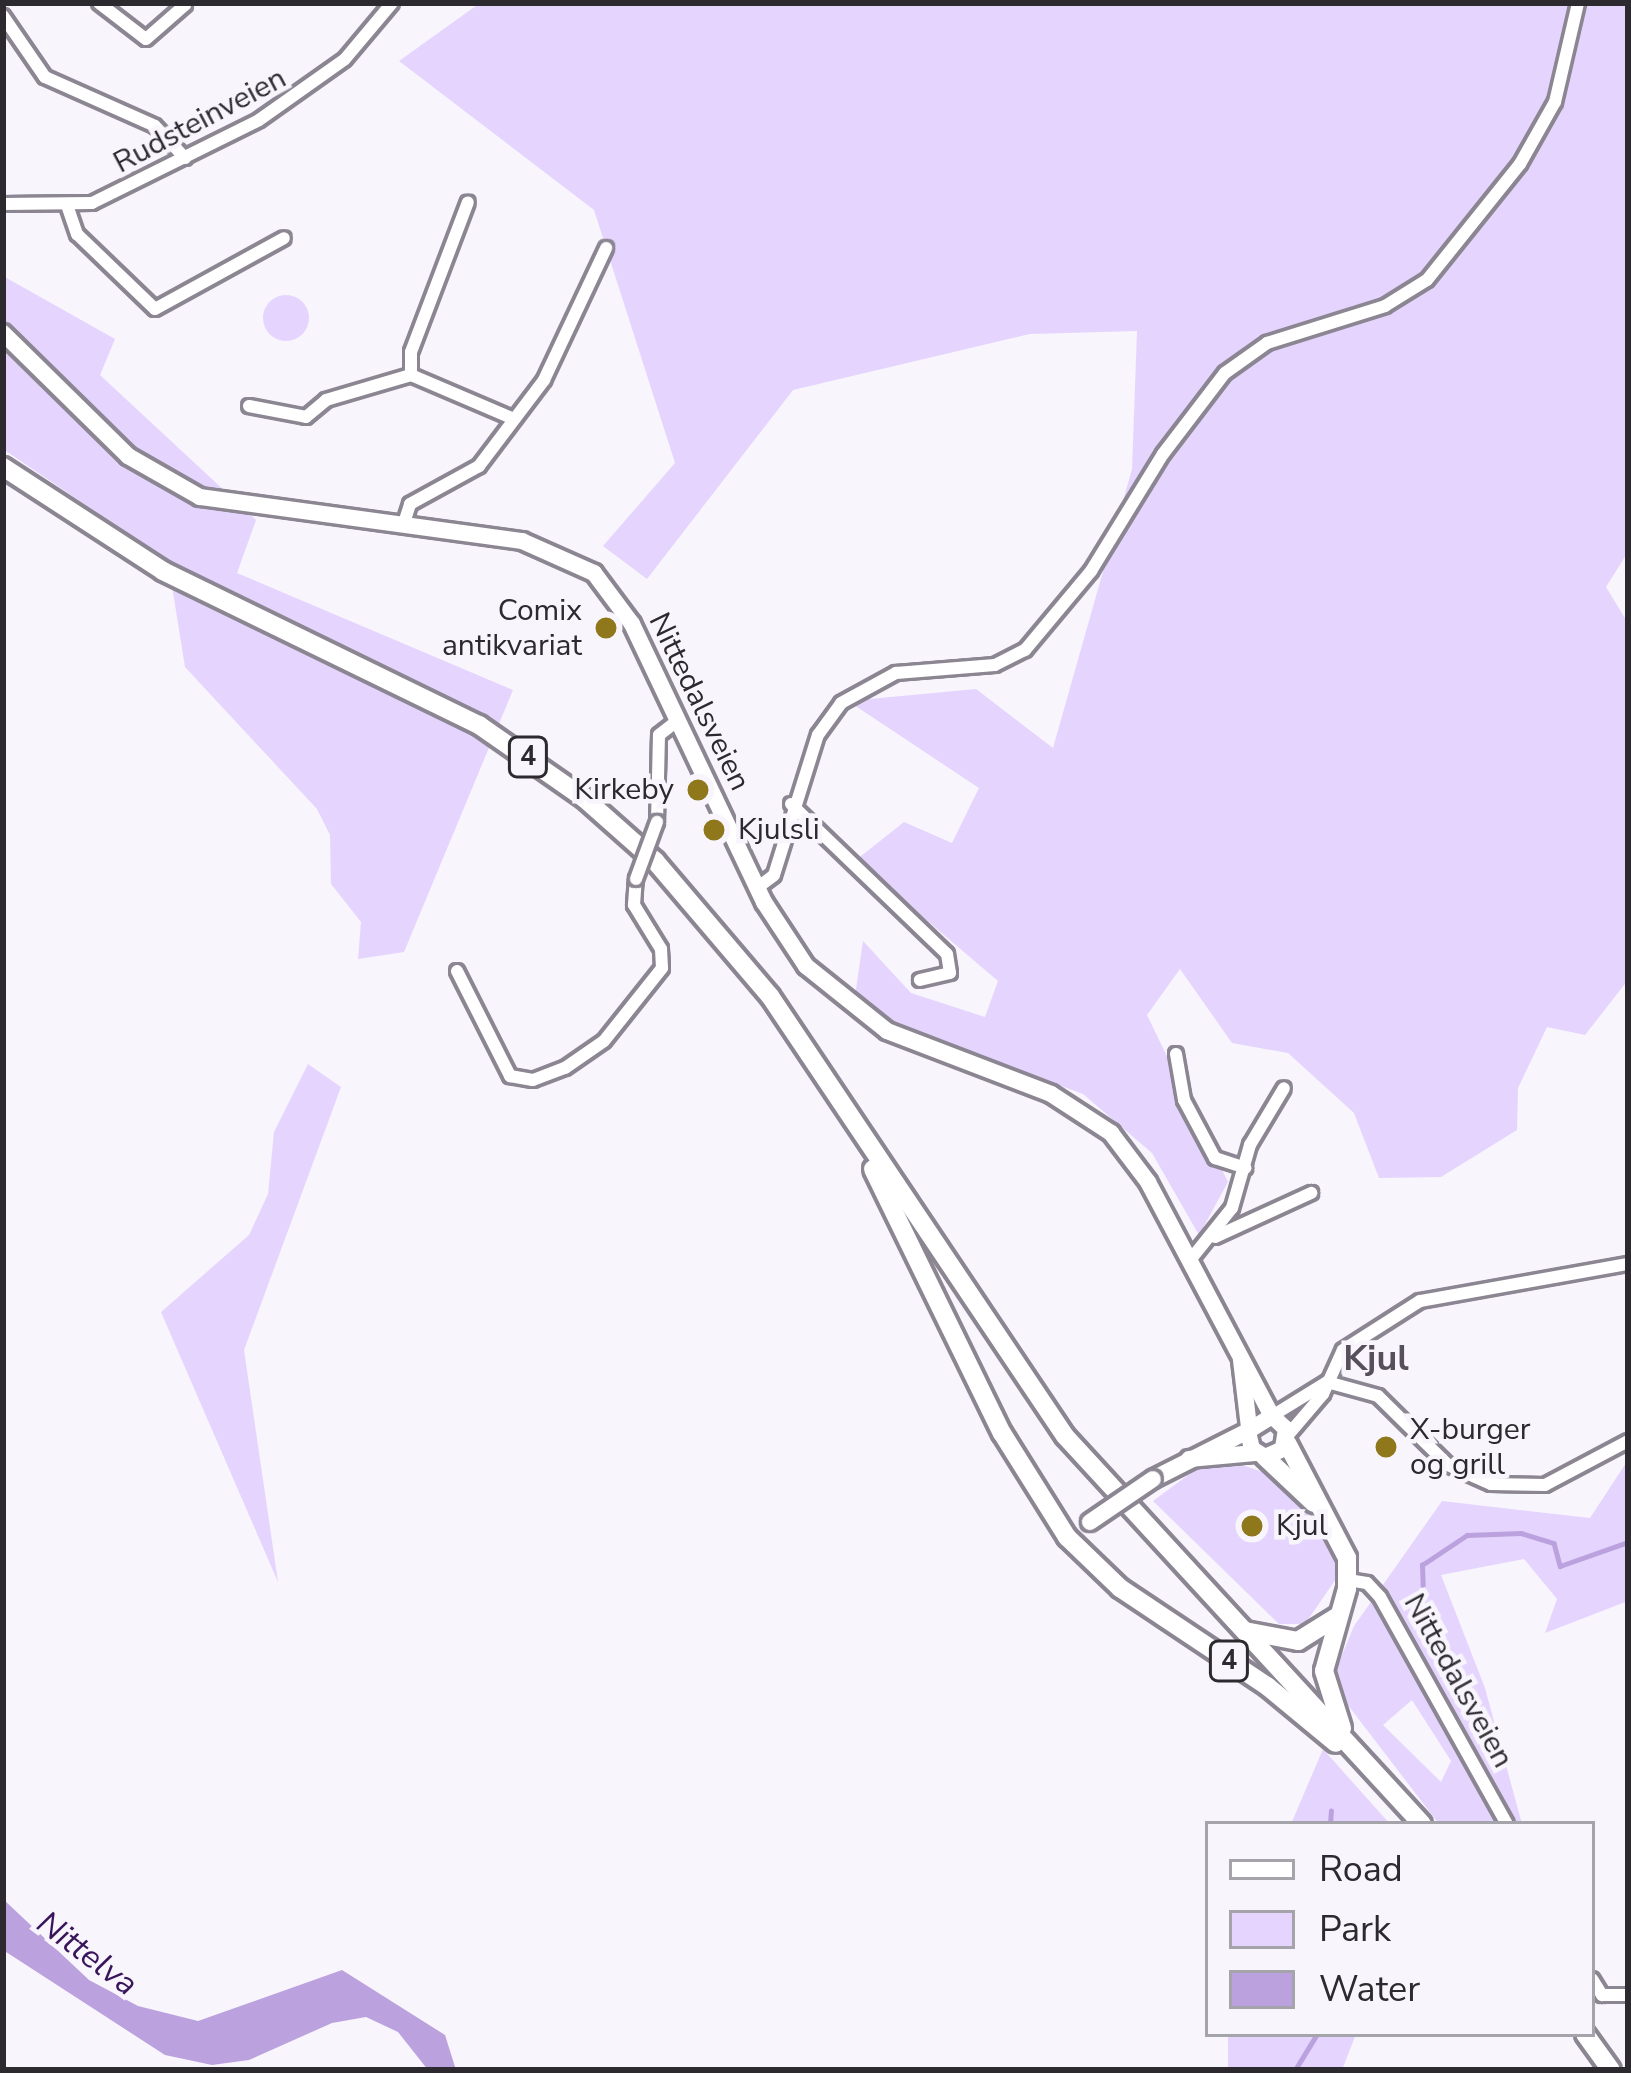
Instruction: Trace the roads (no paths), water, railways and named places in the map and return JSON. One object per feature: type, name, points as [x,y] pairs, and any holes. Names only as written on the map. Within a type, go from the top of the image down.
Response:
[{"type":"highway","name":"4","points":[[3,467],[189,586],[458,713],[584,799],[655,861],[752,970],[910,1214],[1065,1436],[1419,1821]]},
{"type":"highway","name":"4","points":[[3,481],[157,581],[453,722],[578,807],[646,868],[742,976],[873,1168],[910,1214]]},
{"type":"highway","name":"4","points":[[873,1168],[1002,1433],[1067,1537],[1120,1588],[1267,1686],[1390,1787]]},
{"type":"highway","points":[[1287,1439],[1343,1546],[1348,1580]]},
{"type":"highway","points":[[1260,1455],[1323,1509]]},
{"type":"highway","name":"4","points":[[1348,1580],[1324,1679],[1350,1743]]},
{"type":"highway","name":"4","points":[[1242,1630],[1298,1642],[1338,1616]]},
{"type":"highway","points":[[1588,2037],[1611,2070]]},
{"type":"main road","name":"Nittedalsveien","points":[[3,333],[128,456],[174,486],[225,504],[539,544],[584,565],[625,611],[757,888],[796,954],[855,1011],[905,1040],[1064,1100],[1102,1125],[1133,1158],[1287,1439]]},
{"type":"main road","name":"Nittedalsveien","points":[[1241,1359],[1248,1429],[1260,1455]]},
{"type":"main road","points":[[1067,1537],[1153,1479],[1272,1416]]},
{"type":"main road","points":[[1188,1459],[1260,1455],[1287,1439]]},
{"type":"street","points":[[99,3],[146,39],[185,5]]},
{"type":"street","name":"Rudsteinveien","points":[[3,204],[68,208],[185,158],[311,88],[392,3]]},
{"type":"street","points":[[757,888],[774,875],[791,804],[818,735],[841,703],[896,673],[994,665],[1025,650],[1225,373],[1267,343],[1385,306],[1427,280],[1520,164],[1555,102],[1578,3]]},
{"type":"street","points":[[3,16],[45,77],[154,126],[185,158]]},
{"type":"street","points":[[411,375],[411,352],[468,202]]},
{"type":"street","points":[[68,208],[77,234],[155,309],[284,238]]},
{"type":"street","points":[[403,526],[410,504],[478,466],[514,419],[572,335],[583,287],[606,248]]},
{"type":"street","points":[[250,406],[306,417],[326,400],[411,375],[514,419]]},
{"type":"street","points":[[457,971],[510,1076],[533,1080],[565,1068],[604,1041],[662,968],[661,950],[634,904],[636,879],[657,822],[659,735],[678,720]]},
{"type":"street","points":[[791,804],[947,954],[950,973],[920,980]]},
{"type":"street","points":[[1175,1054],[1184,1100],[1215,1158],[1244,1168]]},
{"type":"street","points":[[1215,1237],[1284,1088]]},
{"type":"street","points":[[1191,1258],[1215,1237],[1311,1193]]},
{"type":"street","points":[[1287,1439],[1347,1346],[1420,1301],[1628,1264]]},
{"type":"street","points":[[1272,1416],[1327,1382],[1378,1396],[1448,1466],[1492,1484],[1545,1485],[1628,1442]]},
{"type":"street","name":"Nittedalsveien","points":[[1348,1580],[1367,1583],[1380,1597],[1505,1821]]},
{"type":"street","points":[[1595,1984],[1602,1995],[1628,1995]]},
{"type":"water","name":"Nittelva","points":[[3,1899],[89,1980],[138,2006],[198,2021],[342,1970],[445,2035],[456,2070],[428,2070],[398,2032],[366,2017],[332,2023],[249,2060],[212,2065],[165,2055],[3,1950]]},
{"type":"waterway","points":[[1424,1625],[1422,1565],[1467,1535],[1521,1533],[1554,1543],[1560,1566],[1628,1542]]},
{"type":"waterway","points":[[1330,1821],[1331,1811]]},
{"type":"waterway","points":[[1295,2070],[1315,2037]]},
{"type":"place","name":"Comix antikvariat","points":[[606,628]]},
{"type":"place","name":"Kirkeby","points":[[698,790]]},
{"type":"place","name":"Kjulsli","points":[[714,830]]},
{"type":"place","name":"X-burger og grill","points":[[1386,1447]]},
{"type":"place","name":"Kjul","points":[[1252,1526]]},
{"type":"district","name":"Kjul","points":[[1376,1359]]}]
